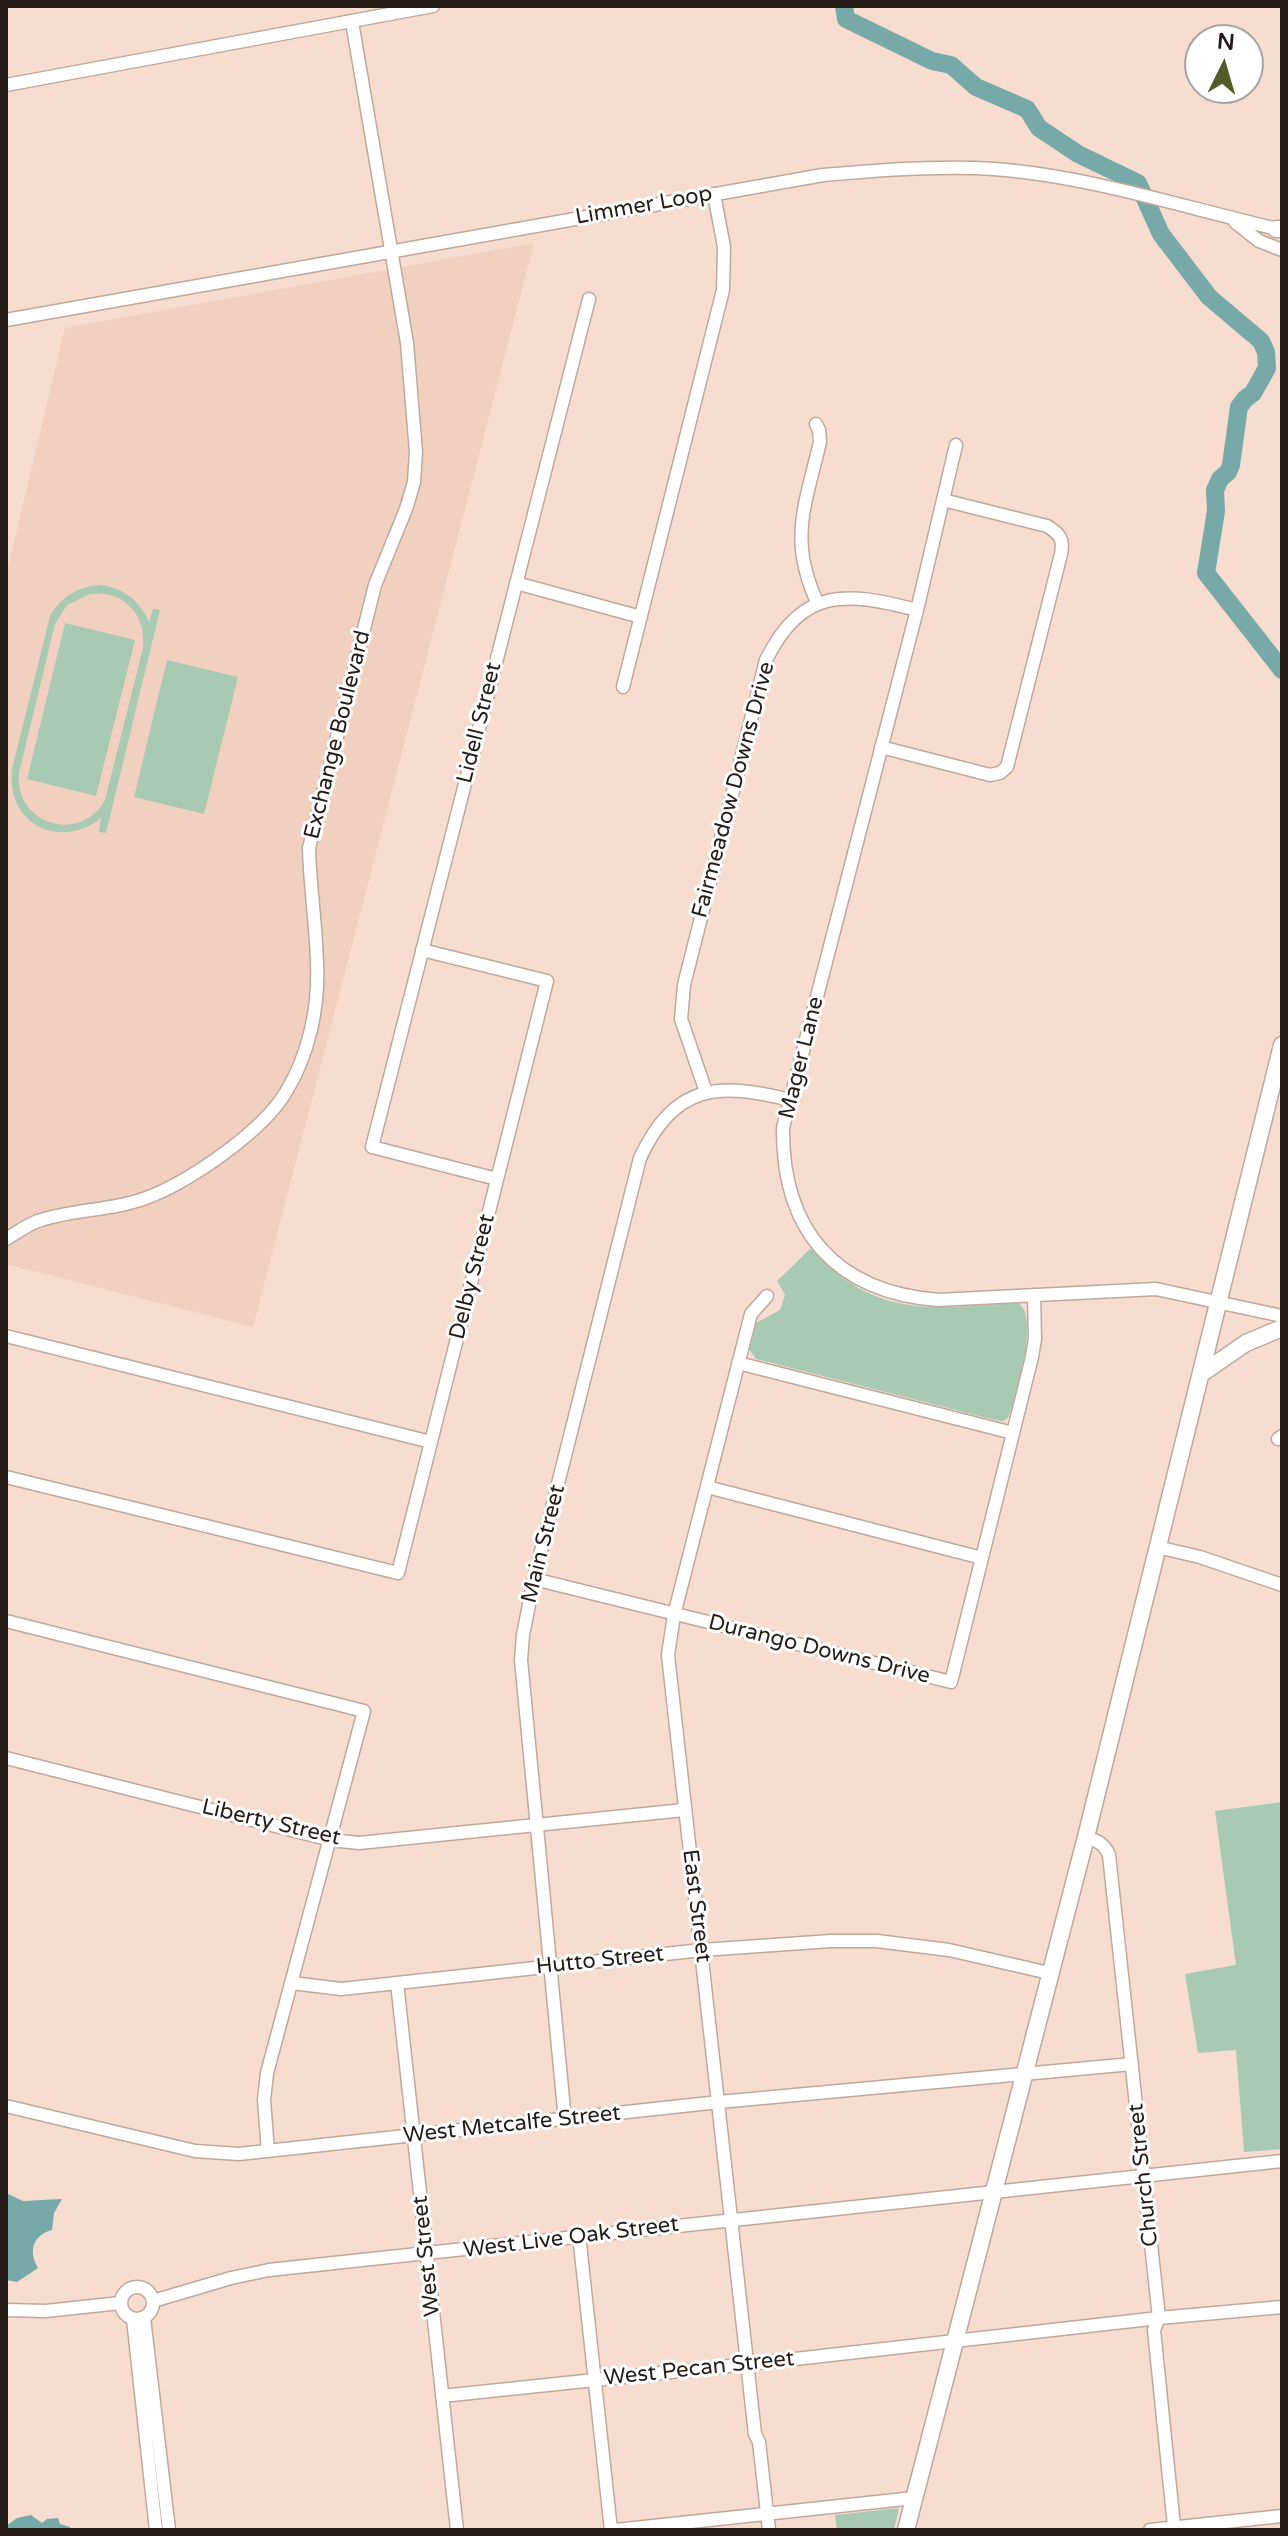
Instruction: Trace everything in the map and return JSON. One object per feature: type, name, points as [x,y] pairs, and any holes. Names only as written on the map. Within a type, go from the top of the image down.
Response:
[{"type":"main road","points":[[906,2530],[1086,1837],[1282,1045]]},
{"type":"main road","points":[[1201,1374],[1246,1343],[1282,1328]]},
{"type":"street","points":[[6,85],[433,6]]},
{"type":"street","name":"Exchange Boulevard","points":[[6,1239],[38,1221],[145,1198],[187,1178],[228,1150],[266,1115],[285,1094],[307,1046],[315,1008],[317,964],[309,848],[375,585],[414,482],[416,452],[407,343],[352,22]]},
{"type":"street","name":"Limmer Loop","points":[[6,320],[823,175],[994,169],[1088,183],[1280,229]]},
{"type":"street","points":[[623,687],[723,290],[724,247],[714,194]]},
{"type":"street","points":[[1229,218],[1259,241],[1282,250]]},
{"type":"street","name":"Lidell Street","points":[[497,1179],[372,1147],[589,299]]},
{"type":"street","points":[[816,424],[820,442],[800,539],[801,561],[818,604]]},
{"type":"street","name":"Mager Lane","points":[[956,445],[917,610],[783,1128],[786,1179],[795,1206],[808,1231],[832,1261],[854,1277],[909,1298],[938,1300],[1156,1289],[1282,1316]]},
{"type":"street","points":[[881,747],[990,775],[1000,773],[1007,767],[1057,569],[1063,542],[1059,533],[1047,526],[943,500]]},
{"type":"street","points":[[516,583],[641,617]]},
{"type":"street","name":"Fairmeadow Downs Drive","points":[[706,1092],[681,1019],[691,955],[766,660],[783,631],[799,616],[830,600],[867,598],[917,610]]},
{"type":"street","name":"Delby Street","points":[[6,1477],[398,1573],[547,981],[422,950]]},
{"type":"street","name":"Main Street","points":[[565,2120],[521,1660],[534,1579],[640,1158],[657,1124],[682,1104],[706,1092],[733,1089],[790,1100]]},
{"type":"street","name":"Durango Downs Drive","points":[[534,1579],[951,1682],[1035,1339],[1034,1295]]},
{"type":"street","name":"East Street","points":[[767,1296],[751,1314],[674,1615],[668,1655],[769,2530]]},
{"type":"street","points":[[6,1336],[431,1442]]},
{"type":"street","points":[[738,1363],[1013,1433]]},
{"type":"street","points":[[707,1487],[982,1558]]},
{"type":"street","points":[[1157,1547],[1200,1557],[1282,1585]]},
{"type":"street","points":[[6,1621],[364,1711],[267,2073],[264,2100],[268,2151]]},
{"type":"street","name":"Liberty Street","points":[[6,1758],[331,1840],[386,1842],[684,1810]]},
{"type":"street","name":"Church Street","points":[[1086,1837],[1106,1847],[1109,1855],[1159,2318],[1154,2330],[1174,2526]]},
{"type":"street","name":"Hutto Street","points":[[292,1983],[341,1989],[702,1950],[831,1941],[877,1941],[949,1950],[1049,1973]]},
{"type":"street","name":"West Street","points":[[397,1983],[457,2530]]},
{"type":"street","name":"West Metcalfe Street","points":[[6,2106],[195,2151],[239,2154],[719,2102],[1132,2064]]},
{"type":"street","name":"West Live Oak Street","points":[[153,2301],[269,2270],[1282,2161]]},
{"type":"street","points":[[579,2235],[613,2530],[914,2498]]},
{"type":"street","points":[[133,2287],[149,2291],[153,2301],[152,2311],[139,2318],[124,2313],[120,2303],[124,2293],[133,2287]]},
{"type":"street","points":[[6,2310],[46,2311],[120,2303]]},
{"type":"street","name":"West Pecan Street","points":[[442,2396],[1282,2307]]},
{"type":"street","points":[[139,2318],[151,2429],[156,2530]]},
{"type":"street","points":[[151,2429],[169,2530]]},
{"type":"street","points":[[1150,2530],[1174,2526],[1225,2526],[1282,2516]]},
{"type":"shaded area","points":[[534,243],[253,1327],[6,1264],[6,576],[65,328]]},
{"type":"green space","points":[[102,585],[125,593],[141,608],[149,622],[153,609],[160,610],[106,833],[99,832],[101,818],[85,828],[53,832],[26,817],[17,804],[12,788],[12,769],[50,616],[72,593],[85,587]],"holes":[[[90,594],[122,600],[137,615],[143,648],[105,800],[94,814],[80,822],[65,825],[37,816],[27,805],[20,791],[19,773],[55,624],[67,605]]]},
{"type":"green space","points":[[65,623],[135,640],[96,796],[27,779]]},
{"type":"green space","points":[[167,660],[238,677],[204,814],[134,797]]},
{"type":"green space","points":[[811,1248],[858,1288],[882,1298],[931,1307],[1018,1303],[1024,1310],[1027,1339],[1021,1376],[1008,1418],[995,1420],[756,1359],[749,1349],[756,1323],[780,1310],[785,1295],[777,1281]]},
{"type":"green space","points":[[1282,1802],[1282,2149],[1244,2152],[1236,2050],[1198,2053],[1185,1974],[1236,1965],[1215,1811]]},
{"type":"green space","points":[[899,2508],[894,2530],[837,2530],[835,2515]]},
{"type":"water","points":[[6,2193],[23,2201],[62,2199],[54,2213],[52,2230],[40,2236],[34,2244],[33,2256],[38,2268],[17,2282],[6,2280]]},
{"type":"water","points":[[31,2515],[42,2523],[58,2518],[60,2524],[71,2530],[6,2530],[6,2526],[17,2518]]},
{"type":"waterway","points":[[844,6],[846,19],[932,61],[951,65],[976,87],[1027,109],[1039,128],[1078,154],[1138,183],[1161,234],[1209,297],[1261,341],[1266,352],[1267,368],[1253,393],[1239,407],[1231,465],[1215,490],[1216,511],[1206,573],[1282,670]]}]
